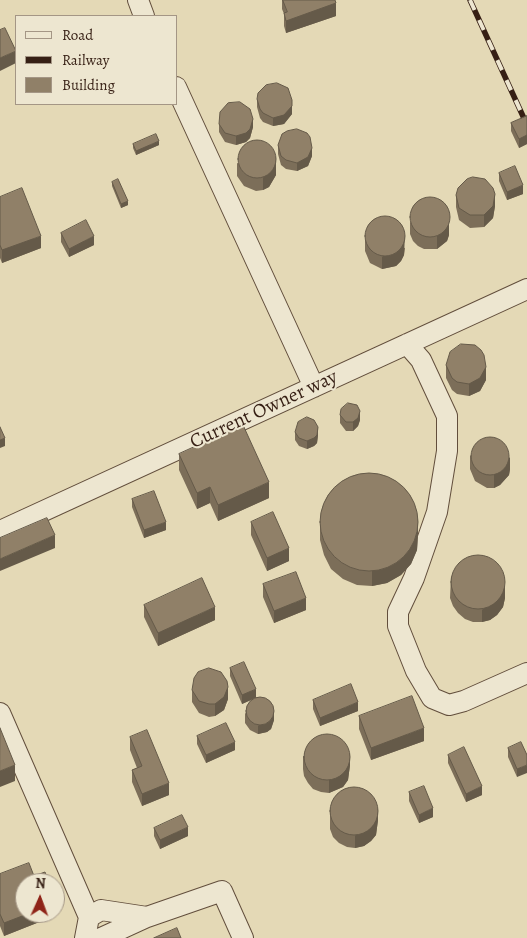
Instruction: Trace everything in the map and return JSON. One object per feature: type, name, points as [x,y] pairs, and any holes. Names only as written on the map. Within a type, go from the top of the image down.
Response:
[{"type":"street","points":[[138,0],[144,15]]},
{"type":"street","points":[[178,90],[314,387]]},
{"type":"street","name":"Current Owner way","points":[[0,531],[527,289]]},
{"type":"street","points":[[407,344],[421,360],[447,416],[447,451],[437,512],[414,578],[398,612],[398,626],[416,671],[432,698],[449,705],[527,673]]},
{"type":"street","points":[[0,713],[89,917],[85,938]]},
{"type":"street","points":[[101,938],[147,917],[222,891],[243,938]]},
{"type":"street","points":[[89,917],[101,910],[147,917]]},
{"type":"building","points":[[283,0],[335,0],[336,3],[286,21],[284,13],[287,12]]},
{"type":"building","points":[[5,28],[15,51],[0,58],[0,30]]},
{"type":"building","points":[[277,83],[288,88],[292,106],[284,115],[273,118],[263,113],[257,99],[258,93],[266,85]]},
{"type":"building","points":[[240,102],[250,109],[253,119],[250,129],[246,133],[236,136],[225,133],[219,124],[220,112],[228,103]]},
{"type":"building","points":[[527,116],[527,135],[519,139],[511,123]]},
{"type":"building","points":[[297,129],[307,133],[310,137],[312,148],[308,157],[297,163],[286,160],[281,156],[278,145],[282,134]]},
{"type":"building","points":[[156,134],[159,141],[136,151],[133,144]]},
{"type":"building","points":[[257,140],[270,146],[276,159],[270,172],[257,178],[244,172],[238,159],[244,146]]},
{"type":"building","points":[[515,166],[523,185],[507,192],[499,173]]},
{"type":"building","points":[[473,177],[485,179],[493,188],[495,194],[493,206],[484,215],[470,215],[459,208],[456,195],[458,188],[467,179]]},
{"type":"building","points":[[118,179],[128,201],[121,204],[112,182]]},
{"type":"building","points":[[22,188],[41,236],[2,250],[0,245],[0,197]]},
{"type":"building","points":[[430,197],[444,203],[450,217],[444,231],[430,237],[416,231],[410,217],[416,203]]},
{"type":"building","points":[[385,216],[399,222],[405,236],[399,250],[385,256],[371,250],[365,236],[371,222]]},
{"type":"building","points":[[86,220],[94,236],[69,249],[61,233]]},
{"type":"building","points":[[461,344],[475,345],[484,355],[486,367],[480,378],[469,384],[457,382],[452,378],[446,365],[450,352]]},
{"type":"building","points":[[348,403],[357,405],[360,411],[358,418],[353,422],[346,422],[340,415],[341,409]]},
{"type":"building","points":[[307,417],[314,420],[318,427],[317,435],[307,441],[299,438],[295,432],[298,422]]},
{"type":"building","points":[[243,425],[269,482],[218,505],[210,487],[197,493],[179,454]]},
{"type":"building","points":[[0,427],[5,438],[0,440]]},
{"type":"building","points":[[490,437],[504,442],[509,456],[504,470],[490,475],[476,470],[471,456],[476,442]]},
{"type":"building","points":[[369,473],[388,477],[403,488],[414,503],[418,522],[414,541],[403,556],[388,567],[369,571],[350,567],[335,556],[324,541],[320,522],[324,503],[335,488],[350,477]]},
{"type":"building","points":[[154,491],[166,522],[144,530],[132,499]]},
{"type":"building","points":[[273,512],[289,548],[267,558],[251,522]]},
{"type":"building","points":[[47,518],[55,535],[0,559],[0,538]]},
{"type":"building","points":[[473,555],[483,555],[493,559],[501,567],[505,582],[501,597],[493,605],[483,609],[473,609],[463,605],[455,597],[451,587],[451,577],[455,567],[463,559]]},
{"type":"building","points":[[296,572],[306,598],[274,611],[263,584]]},
{"type":"building","points":[[202,578],[215,607],[158,633],[144,605]]},
{"type":"building","points":[[244,662],[256,689],[242,695],[230,668]]},
{"type":"building","points":[[209,668],[221,672],[227,681],[228,687],[224,697],[215,704],[199,701],[192,690],[194,678],[198,672]]},
{"type":"building","points":[[351,684],[358,702],[320,718],[313,700]]},
{"type":"building","points":[[412,696],[424,728],[371,748],[359,716]]},
{"type":"building","points":[[260,697],[270,701],[274,711],[270,721],[260,725],[250,721],[246,711],[250,701]]},
{"type":"building","points":[[226,723],[235,742],[206,755],[197,736]]},
{"type":"building","points":[[0,728],[15,765],[0,771]]},
{"type":"building","points":[[147,730],[169,783],[142,794],[132,770],[142,766],[130,737]]},
{"type":"building","points":[[332,734],[344,740],[349,748],[349,766],[344,774],[336,779],[322,780],[310,774],[305,766],[304,752],[310,740],[318,735]]},
{"type":"building","points":[[521,742],[527,755],[527,765],[517,769],[508,748]]},
{"type":"building","points":[[464,747],[482,786],[466,794],[448,755]]},
{"type":"building","points":[[424,786],[433,808],[419,815],[409,792]]},
{"type":"building","points":[[349,787],[359,787],[371,794],[378,806],[378,816],[371,828],[359,835],[349,835],[341,831],[334,824],[330,816],[330,806],[334,798],[341,791]]},
{"type":"building","points":[[182,815],[188,827],[160,840],[154,828]]},
{"type":"building","points":[[29,863],[33,873],[15,873],[15,919],[4,923],[0,914],[0,874]]},
{"type":"building","points":[[177,928],[181,938],[154,938]]},
{"type":"railway","points":[[470,0],[527,125]]}]
